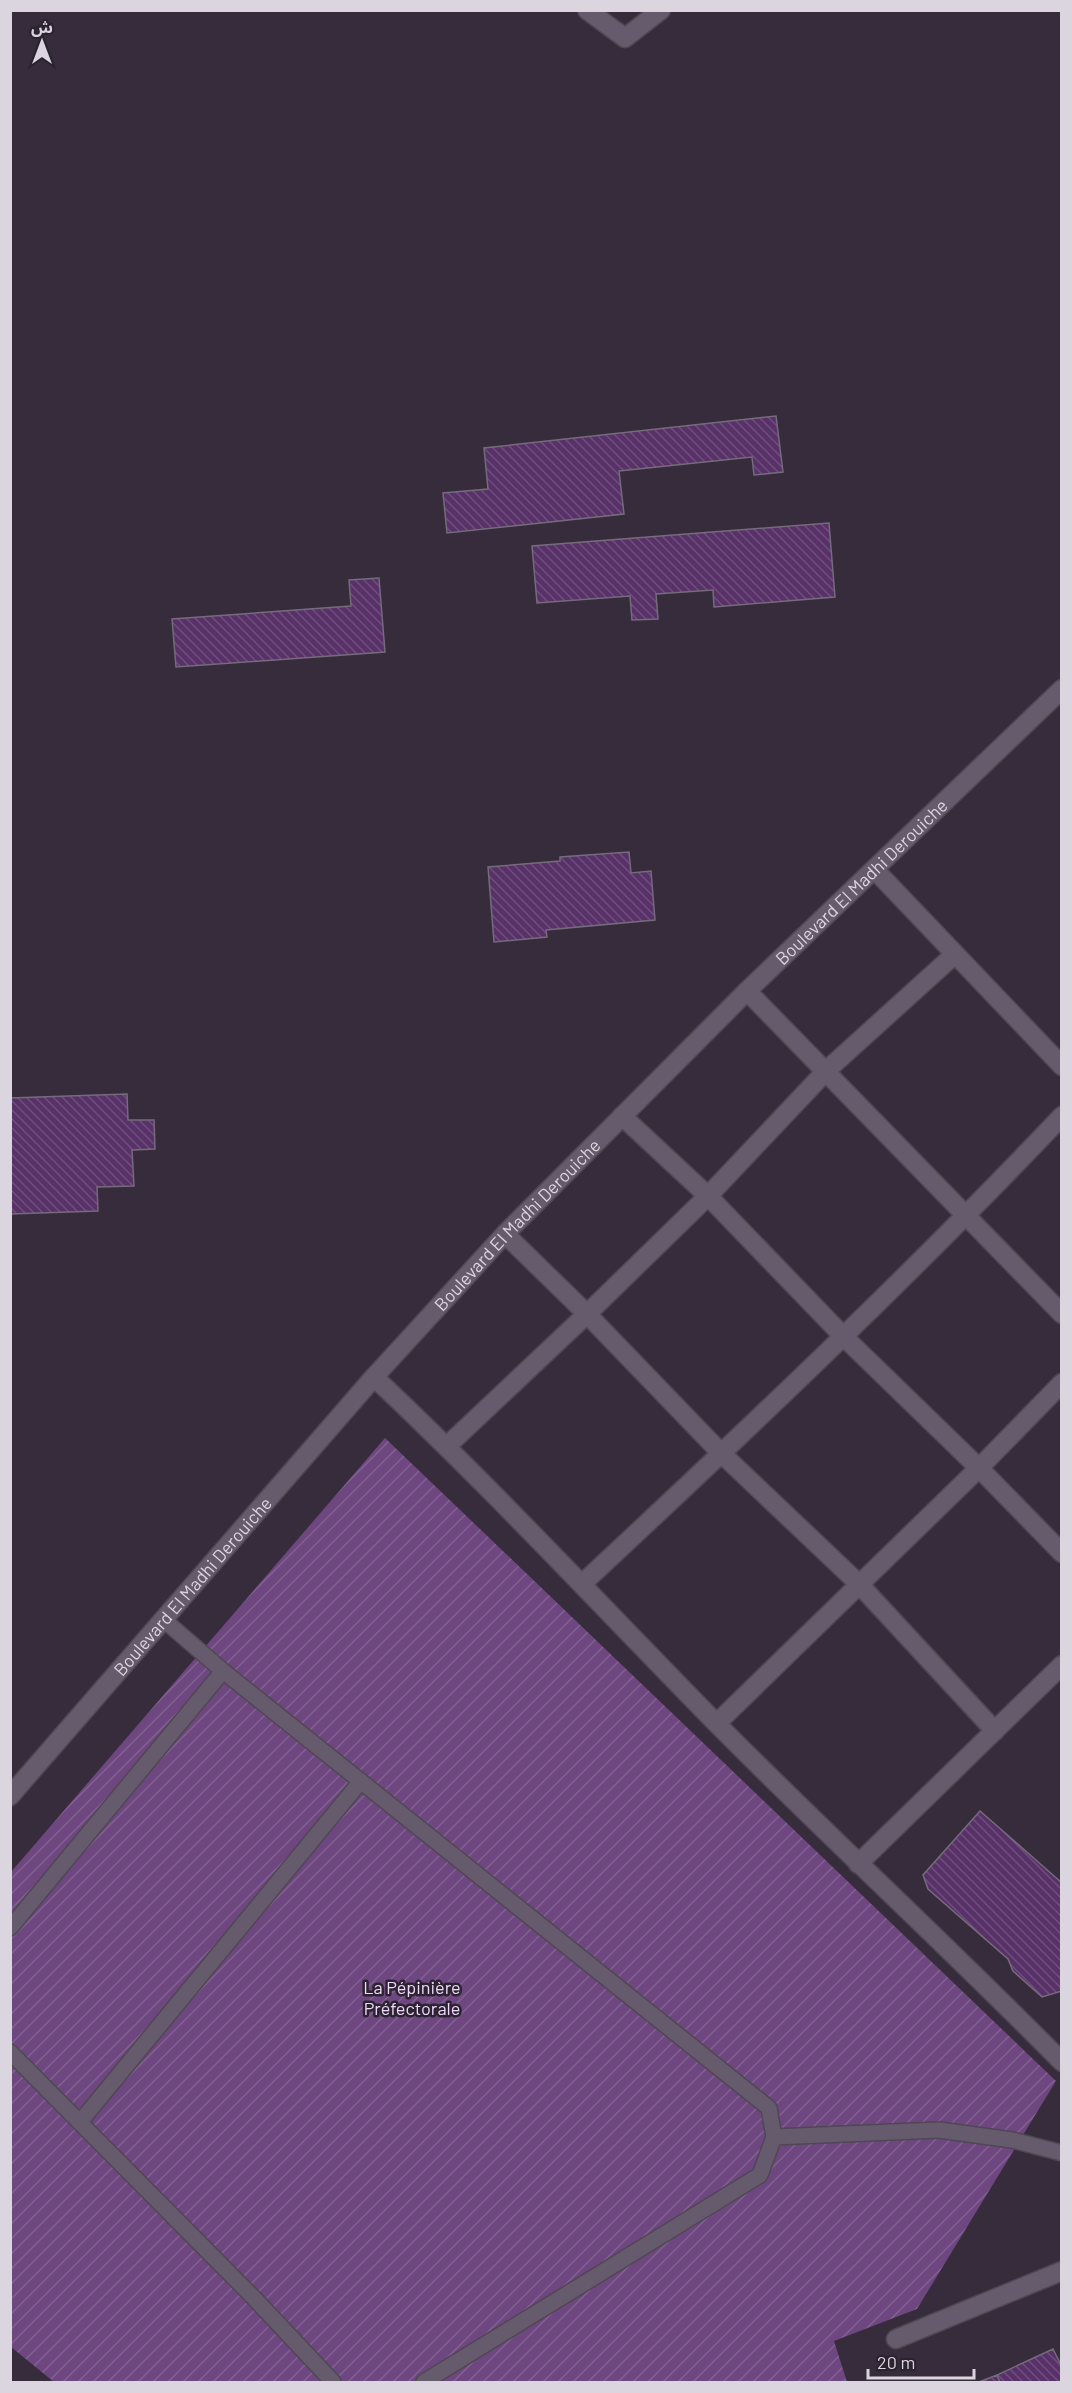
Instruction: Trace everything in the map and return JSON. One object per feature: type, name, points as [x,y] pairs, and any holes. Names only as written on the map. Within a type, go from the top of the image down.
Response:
[{"type":"street","points":[[586,10],[625,38],[661,10]]},
{"type":"street","name":"Boulevard El Madhi Derouiche","points":[[10,1796],[374,1377],[505,1234],[747,991],[1062,689]]},
{"type":"street","points":[[875,870],[1062,1066]]},
{"type":"street","points":[[447,1446],[708,1196],[827,1070],[954,955]]},
{"type":"street","points":[[747,991],[827,1070],[966,1217],[1062,1314]]},
{"type":"street","points":[[622,1116],[708,1196],[844,1337],[979,1468],[1062,1553]]},
{"type":"street","points":[[582,1583],[844,1337],[966,1217],[1062,1116]]},
{"type":"street","points":[[505,1234],[587,1314],[721,1453],[858,1583],[995,1731]]},
{"type":"street","points":[[374,1377],[447,1446],[858,1864],[1062,2062]]},
{"type":"street","points":[[717,1723],[858,1583],[979,1468],[1062,1383]]},
{"type":"street","points":[[858,1864],[1062,1665]]},
{"type":"street","points":[[896,2338],[1062,2271]]},
{"type":"lane","points":[[164,1620],[223,1671],[769,2108],[774,2137],[760,2175],[424,2382]]},
{"type":"lane","points":[[10,1928],[223,1671]]},
{"type":"lane","points":[[80,2122],[361,1781]]},
{"type":"lane","points":[[10,2052],[254,2298],[333,2382]]},
{"type":"lane","points":[[774,2137],[939,2130],[1012,2140],[1062,2153]]},
{"type":"green space","name":"La Pépinière Préfectorale","points":[[385,1438],[1056,2081],[917,2309],[834,2341],[847,2382],[54,2382],[11,2347],[11,1872]]},
{"type":"building","points":[[776,416],[783,472],[754,475],[752,457],[619,471],[624,514],[447,533],[443,493],[488,489],[484,448]]},
{"type":"building","points":[[829,523],[835,597],[714,607],[713,590],[656,594],[658,619],[632,620],[630,596],[537,603],[532,546]]},
{"type":"building","points":[[379,578],[385,652],[176,667],[172,619],[351,606],[349,580]]},
{"type":"building","points":[[629,852],[631,873],[651,871],[655,920],[546,930],[547,937],[494,942],[488,867],[560,861],[560,857]]},
{"type":"building","points":[[127,1094],[128,1120],[154,1120],[155,1149],[132,1150],[134,1186],[97,1187],[98,1211],[10,1214],[10,1098]]},
{"type":"building","points":[[980,1811],[1062,1883],[1062,1991],[1042,1997],[1013,1971],[1008,1959],[928,1889],[923,1875]]},
{"type":"building","points":[[1053,2349],[1062,2367],[1062,2382],[1000,2382],[997,2375]]},
{"type":"building","points":[[997,2375],[1000,2382],[979,2382]]}]
